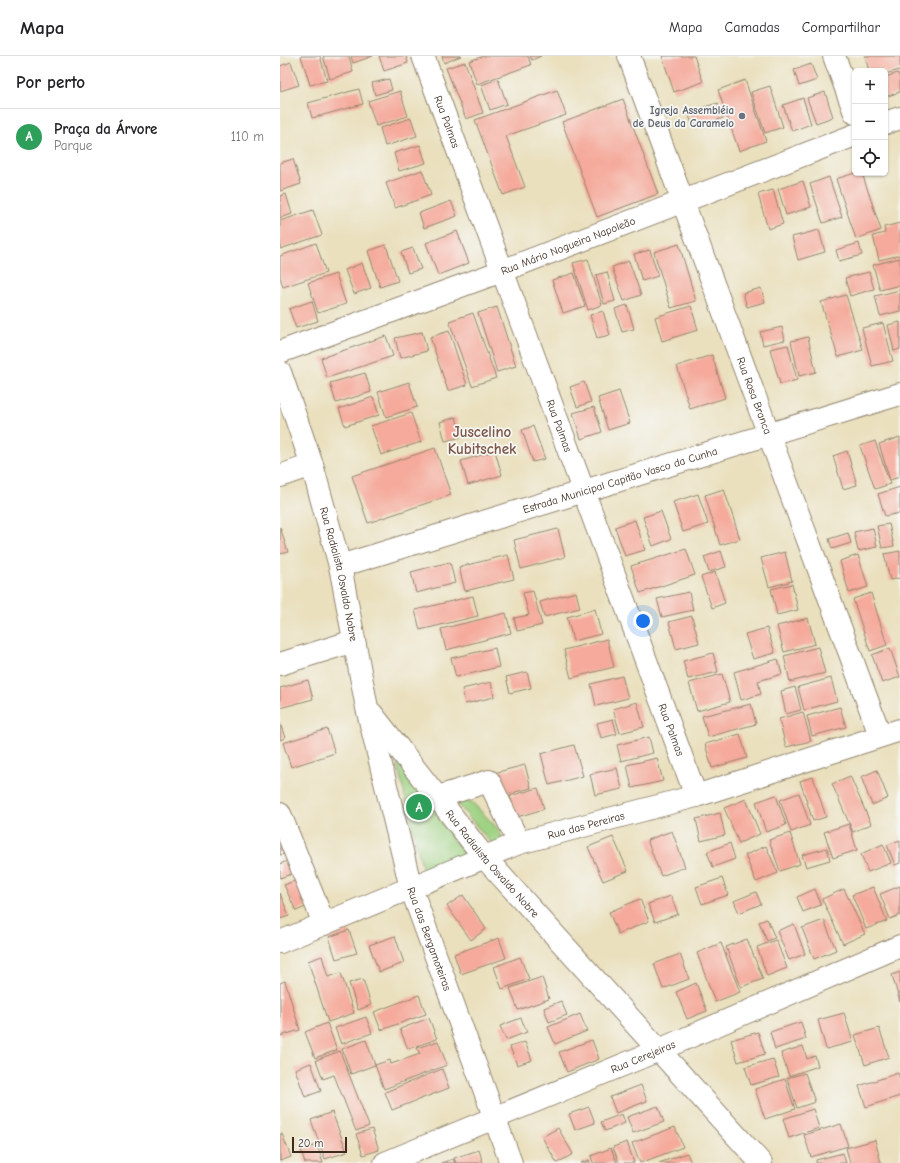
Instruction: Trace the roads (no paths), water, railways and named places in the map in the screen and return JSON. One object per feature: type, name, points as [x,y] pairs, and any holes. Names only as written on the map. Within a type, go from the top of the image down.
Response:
[{"type":"street","name":"Rua Palmas","points":[[423,56],[696,796]]},
{"type":"street","name":"Rua Rosa Branca","points":[[629,56],[769,434],[890,733]]},
{"type":"street","points":[[834,56],[852,105]]},
{"type":"street","points":[[888,122],[900,118]]},
{"type":"street","name":"Rua Mário Nogueira Napoleão","points":[[280,352],[502,271],[852,136]]},
{"type":"street","name":"Rua Radialista Osvaldo Nobre","points":[[280,372],[312,465],[340,566],[367,708],[485,858],[761,1163]]},
{"type":"street","name":"Estrada Municipal Capitão Vasco da Cunha","points":[[340,566],[900,394]]},
{"type":"street","points":[[280,476],[312,465]]},
{"type":"street","points":[[280,664],[354,641]]},
{"type":"street","name":"Rua das Bergamoteiras","points":[[367,708],[412,888],[511,1163]]},
{"type":"street","name":"Rua das Pereiras","points":[[280,942],[520,844],[696,796],[890,733]]},
{"type":"street","points":[[438,798],[489,781],[520,844]]},
{"type":"street","points":[[280,814],[324,924]]},
{"type":"street","name":"Rua Cerejeiras","points":[[385,1163],[659,1050],[900,946]]},
{"type":"place","name":"Igreja Assembléia de Deus da Caramelo","points":[[742,116]]},
{"type":"place","name":"Praça da Árvore","points":[[419,807]]},
{"type":"district","name":"Juscelino Kubitschek","points":[[482,440]]}]
